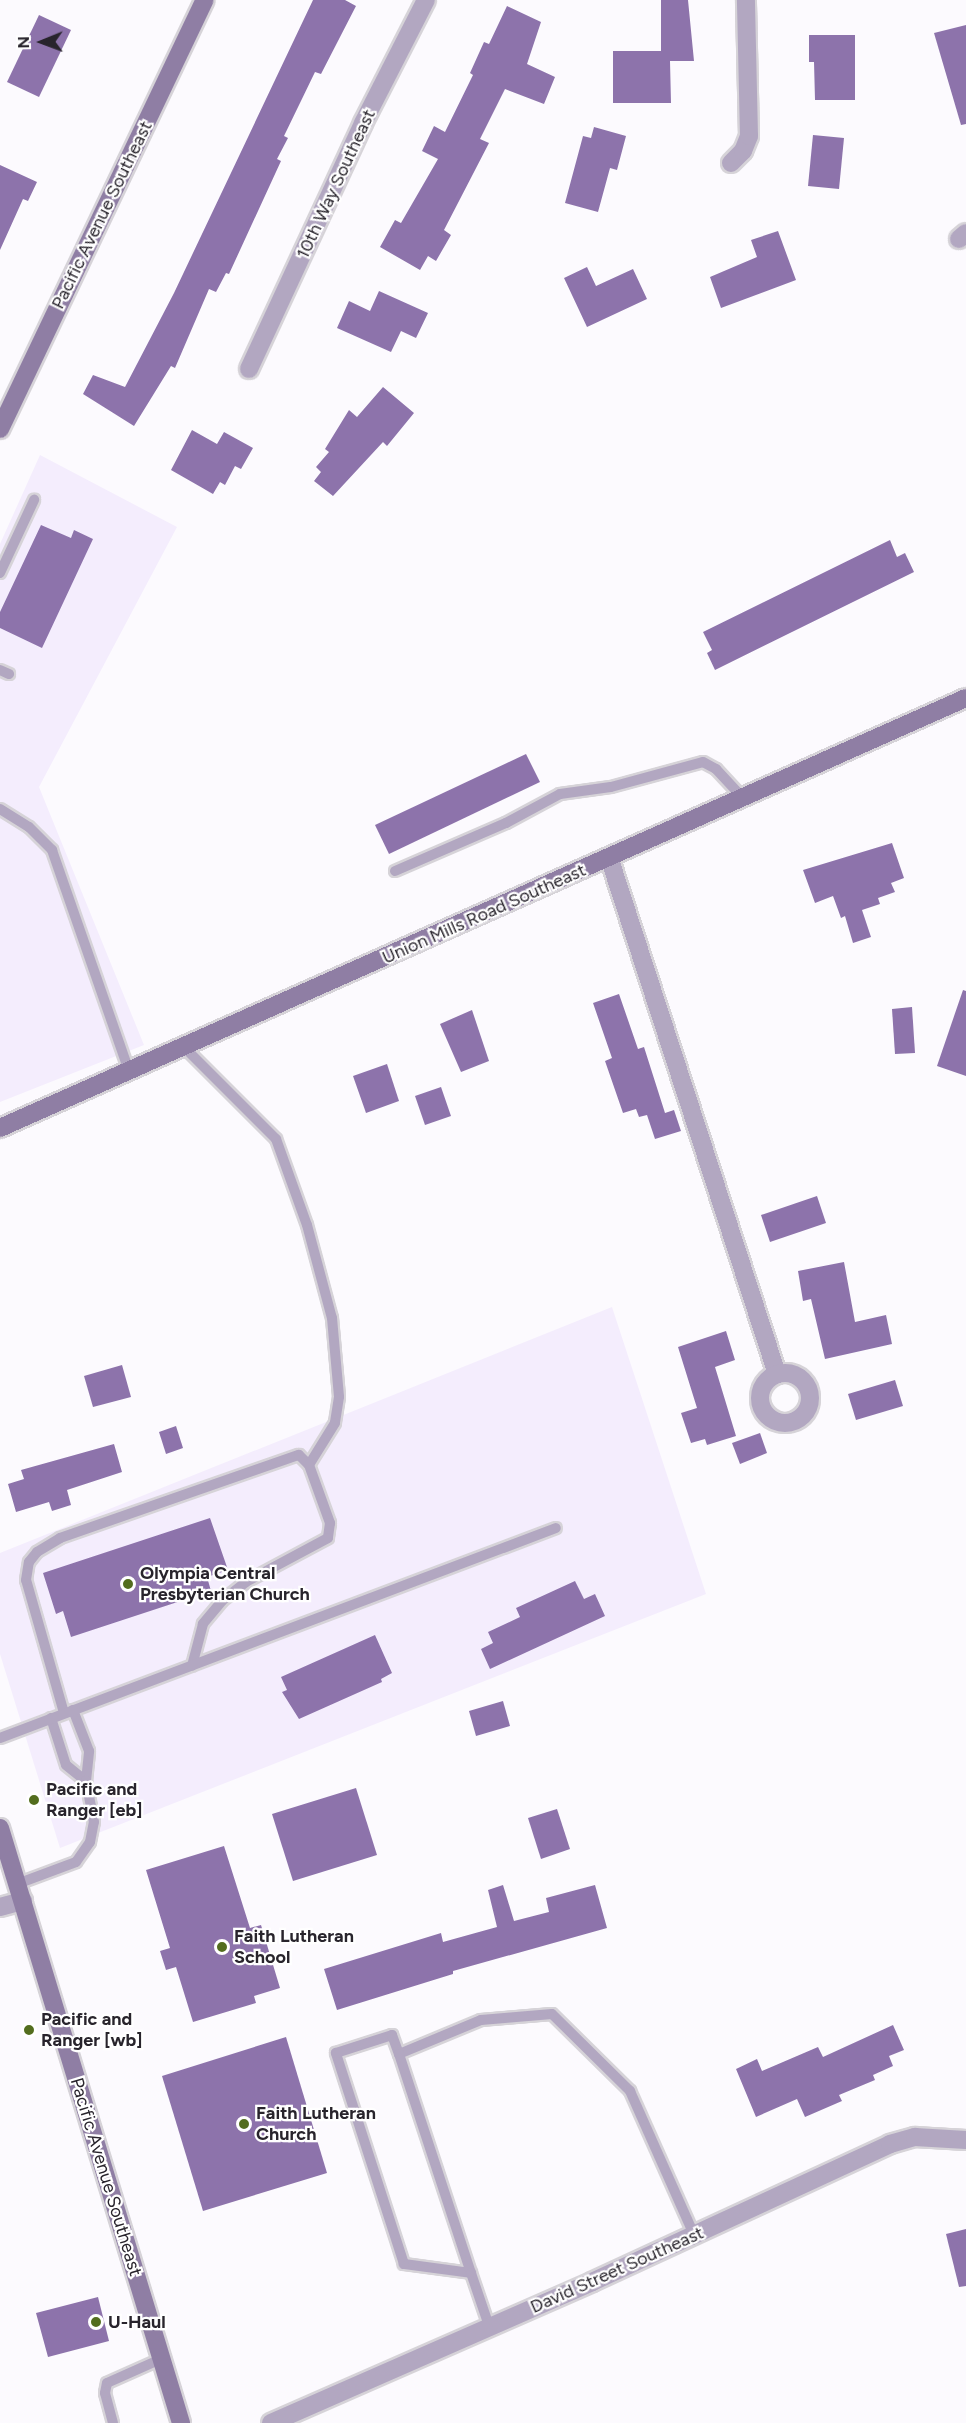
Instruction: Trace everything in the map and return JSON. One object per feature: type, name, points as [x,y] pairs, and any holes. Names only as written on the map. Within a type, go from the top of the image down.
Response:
[{"type":"main road","name":"Pacific Avenue Southeast","points":[[0,429],[205,0]]},
{"type":"main road","name":"Union Mills Road Southeast","points":[[0,1128],[966,698]]},
{"type":"main road","name":"Pacific Avenue Southeast","points":[[0,1828],[181,2423]]},
{"type":"street","name":"10th Way Southeast","points":[[249,369],[363,123],[426,0]]},
{"type":"street","points":[[731,163],[743,151],[749,136],[746,0]]},
{"type":"street","points":[[609,857],[777,1374]]},
{"type":"street","points":[[0,1907],[20,1892]]},
{"type":"street","name":"David Street Southeast","points":[[271,2423],[694,2235],[890,2144],[915,2137],[966,2140]]},
{"type":"lane","points":[[0,572],[34,500]]},
{"type":"lane","points":[[394,871],[506,823],[560,794],[611,787],[703,762],[716,769],[742,797]]},
{"type":"lane","points":[[0,809],[28,827],[52,850],[129,1071]]},
{"type":"lane","points":[[184,1047],[276,1139],[307,1225],[332,1318],[339,1397],[335,1423],[309,1465]]},
{"type":"lane","points":[[20,1892],[76,1862],[90,1842],[94,1822],[86,1781],[89,1751],[69,1711],[26,1581],[29,1562],[37,1552],[60,1538],[299,1455],[309,1465],[330,1523],[328,1538],[246,1582],[222,1601],[203,1624],[192,1666]]},
{"type":"lane","points":[[0,1738],[556,1528]]},
{"type":"lane","points":[[51,1718],[66,1765],[86,1781]]},
{"type":"lane","points":[[399,2054],[481,2020],[552,2014],[630,2091],[694,2235]]},
{"type":"lane","points":[[471,2273],[404,2264],[336,2053],[393,2035],[489,2326]]},
{"type":"lane","points":[[113,2423],[105,2393],[107,2384],[161,2360]]},
{"type":"shaded area","points":[[40,455],[177,527],[39,787],[144,1045],[0,1102],[0,544]]},
{"type":"shaded area","points":[[612,1307],[706,1594],[60,1848],[0,1654],[0,1553]]},
{"type":"building","points":[[313,0],[345,0],[356,6],[321,74],[315,72],[284,136],[288,138],[277,159],[281,161],[229,274],[226,273],[216,292],[209,289],[175,368],[171,366],[134,426],[83,394],[93,375],[125,387],[174,293]]},
{"type":"building","points":[[661,0],[688,0],[694,61],[670,61],[671,103],[613,103],[613,51],[661,51]]},
{"type":"building","points":[[507,6],[541,22],[527,64],[555,77],[544,104],[505,89],[480,139],[489,143],[444,230],[451,235],[436,261],[428,256],[420,270],[380,247],[395,220],[401,223],[438,159],[422,151],[434,126],[445,132],[473,75],[470,73],[484,42],[489,44]]},
{"type":"building","points":[[39,15],[71,30],[39,97],[7,82]]},
{"type":"building","points":[[966,25],[966,124],[961,125],[934,33]]},
{"type":"building","points":[[809,35],[855,35],[855,100],[815,100],[814,62],[809,62]]},
{"type":"building","points":[[594,127],[626,136],[617,170],[610,168],[598,212],[565,203],[583,136],[591,138]]},
{"type":"building","points":[[813,135],[844,138],[839,189],[808,186]]},
{"type":"building","points":[[0,165],[37,182],[28,201],[23,199],[0,250]]},
{"type":"building","points":[[778,231],[796,280],[721,308],[710,277],[757,257],[751,240]]},
{"type":"building","points":[[587,267],[596,286],[633,269],[647,299],[587,327],[564,278]]},
{"type":"building","points":[[379,291],[428,313],[416,338],[401,331],[391,352],[337,328],[349,301],[370,311]]},
{"type":"building","points":[[383,387],[414,413],[387,446],[383,442],[333,496],[314,481],[321,472],[316,467],[329,452],[325,449],[349,410],[357,417]]},
{"type":"building","points":[[192,430],[217,444],[224,432],[253,448],[241,469],[235,466],[225,485],[220,482],[213,494],[171,470]]},
{"type":"building","points":[[41,525],[71,538],[74,530],[93,539],[42,648],[0,628],[0,612]]},
{"type":"building","points":[[890,540],[897,557],[905,553],[914,572],[715,670],[707,653],[712,650],[703,632]]},
{"type":"building","points":[[526,754],[540,782],[389,854],[375,825]]},
{"type":"building","points":[[892,843],[904,878],[891,883],[895,892],[878,898],[880,904],[862,910],[871,937],[853,943],[845,916],[841,918],[833,896],[815,903],[803,870]]},
{"type":"building","points":[[963,990],[966,991],[966,1076],[937,1066]]},
{"type":"building","points":[[619,994],[638,1049],[644,1047],[665,1113],[674,1110],[681,1131],[655,1139],[647,1115],[639,1117],[636,1109],[623,1113],[605,1061],[612,1058],[593,1003]]},
{"type":"building","points":[[912,1007],[915,1053],[895,1054],[892,1009]]},
{"type":"building","points":[[472,1010],[489,1061],[461,1072],[440,1024]]},
{"type":"building","points":[[387,1064],[399,1101],[366,1113],[353,1076]]},
{"type":"building","points":[[441,1087],[451,1116],[425,1125],[415,1096]]},
{"type":"building","points":[[817,1196],[826,1223],[770,1242],[761,1215]]},
{"type":"building","points":[[844,1262],[855,1322],[886,1315],[892,1344],[825,1359],[811,1299],[803,1301],[798,1271]]},
{"type":"building","points":[[726,1331],[735,1360],[715,1367],[736,1436],[707,1445],[705,1439],[691,1443],[681,1413],[697,1408],[678,1347]]},
{"type":"building","points":[[122,1365],[131,1397],[93,1407],[84,1376]]},
{"type":"building","points":[[895,1380],[903,1406],[856,1420],[848,1394]]},
{"type":"building","points":[[176,1426],[183,1448],[166,1454],[159,1432]]},
{"type":"building","points":[[760,1433],[767,1453],[740,1464],[732,1443]]},
{"type":"building","points":[[114,1444],[122,1472],[67,1490],[71,1505],[52,1511],[49,1502],[16,1512],[8,1484],[24,1479],[21,1470]]},
{"type":"building","name":"Olympia Central Presbyterian Church","points":[[210,1518],[228,1570],[207,1577],[211,1591],[71,1637],[63,1611],[56,1614],[43,1573]]},
{"type":"building","points":[[575,1581],[584,1599],[595,1594],[605,1616],[490,1669],[481,1649],[493,1643],[488,1632],[520,1617],[516,1608]]},
{"type":"building","points":[[375,1635],[392,1673],[381,1679],[382,1682],[299,1719],[282,1692],[287,1690],[281,1677]]},
{"type":"building","points":[[503,1701],[510,1726],[476,1736],[469,1711]]},
{"type":"building","points":[[356,1788],[377,1855],[293,1881],[272,1814]]},
{"type":"building","points":[[557,1809],[570,1849],[541,1859],[528,1818]]},
{"type":"building","points":[[224,1846],[250,1928],[261,1925],[280,1988],[254,1996],[256,2003],[193,2022],[176,1967],[166,1970],[160,1951],[170,1948],[146,1870]]},
{"type":"building","points":[[503,1885],[514,1921],[549,1912],[546,1898],[595,1885],[607,1928],[453,1971],[453,1974],[337,2010],[324,1969],[441,1933],[443,1942],[497,1927],[488,1890]]},
{"type":"building","points":[[893,2025],[904,2050],[889,2056],[893,2066],[873,2075],[875,2080],[839,2095],[842,2101],[805,2117],[797,2099],[756,2117],[736,2069],[757,2059],[762,2071],[818,2047],[823,2057]]},
{"type":"building","name":"Faith Lutheran Church","points":[[286,2037],[327,2173],[203,2211],[162,2076]]},
{"type":"building","points":[[966,2229],[966,2286],[959,2287],[946,2234]]},
{"type":"building","points":[[98,2297],[109,2341],[48,2357],[36,2313]]},
{"type":"place","name":"Olympia Central Presbyterian Church","points":[[128,1584]]},
{"type":"place","name":"Pacific and Ranger [eb]","points":[[34,1800]]},
{"type":"place","name":"Faith Lutheran School","points":[[222,1947]]},
{"type":"place","name":"Pacific and Ranger [wb]","points":[[29,2030]]},
{"type":"place","name":"Faith Lutheran Church","points":[[244,2124]]},
{"type":"place","name":"U-Haul","points":[[96,2322]]}]
